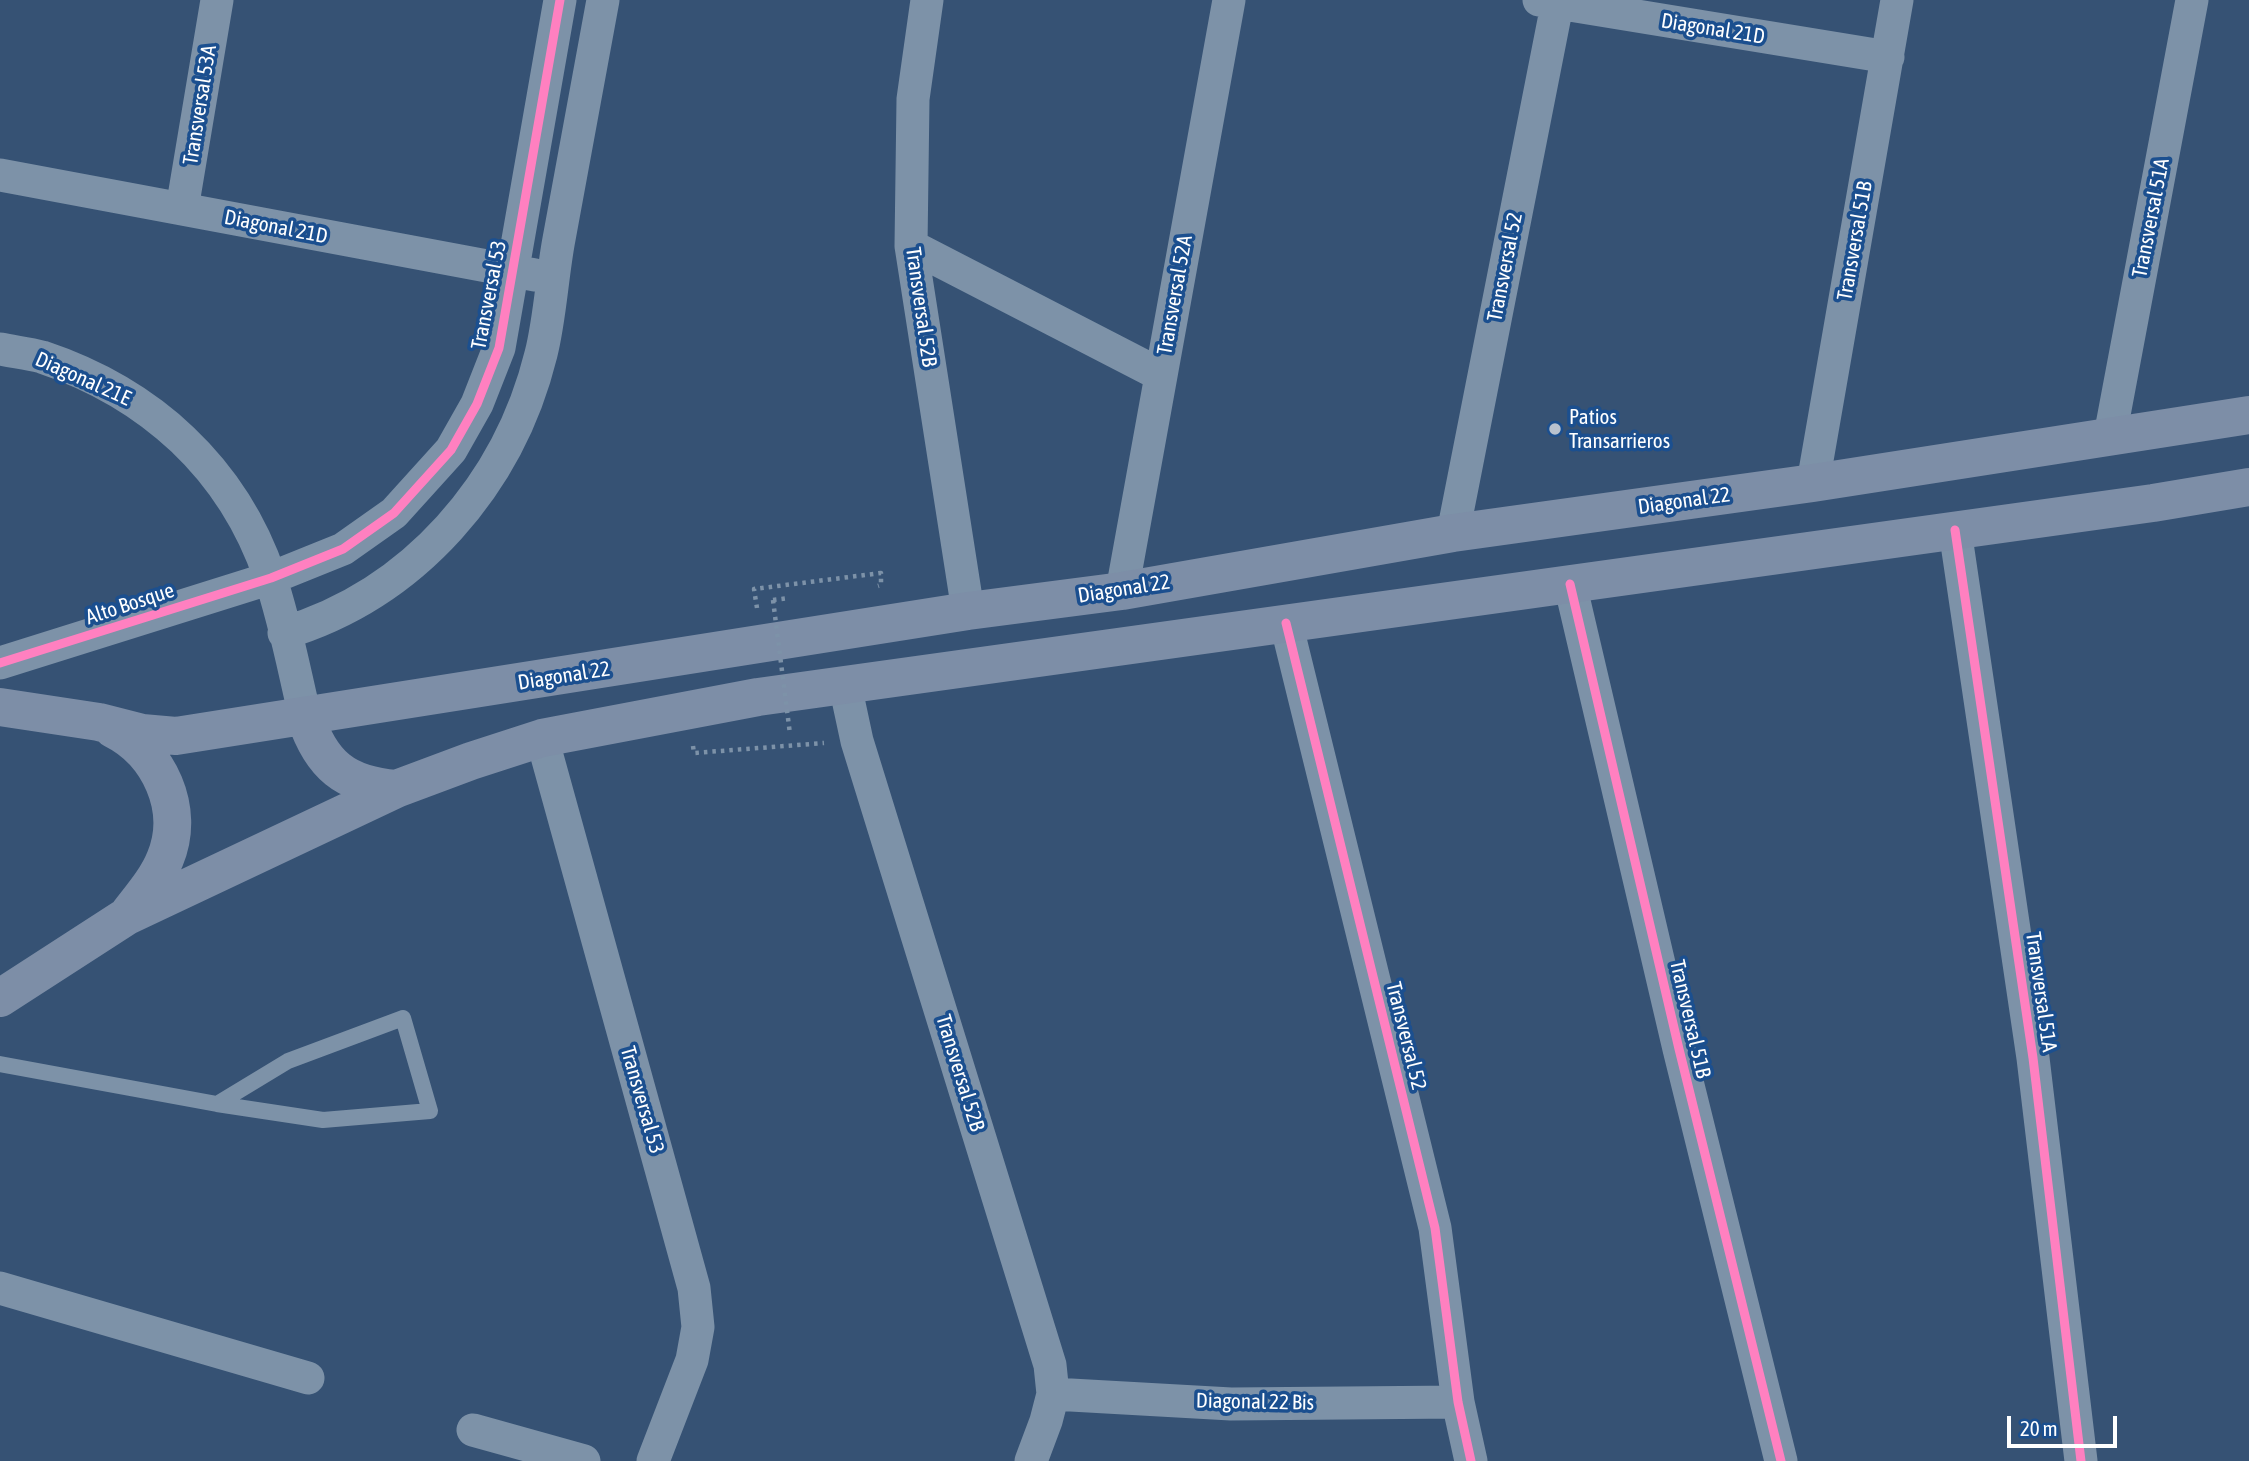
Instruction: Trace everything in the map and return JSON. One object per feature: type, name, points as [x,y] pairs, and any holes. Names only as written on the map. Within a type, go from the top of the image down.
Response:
[{"type":"main road","name":"Diagonal 22","points":[[0,707],[99,722],[142,733],[176,736],[876,628],[968,611],[1122,591],[1453,533],[1813,483],[2249,415]]},
{"type":"main road","points":[[0,998],[127,916],[397,789],[542,738],[758,697],[2153,503],[2249,487]]},
{"type":"main road","points":[[305,716],[313,740],[327,761],[347,777],[371,787],[397,789]]},
{"type":"main road","points":[[99,722],[129,737],[153,761],[168,791],[172,825],[166,858],[127,916]]},
{"type":"street","name":"Transversal 53A","points":[[183,209],[217,0]]},
{"type":"street","name":"Transversal 53","points":[[271,578],[343,549],[394,513],[451,450],[477,404],[499,348],[560,0]]},
{"type":"street","points":[[284,633],[334,615],[379,590],[422,556],[470,505],[496,467],[523,412],[541,353],[551,278],[603,0]]},
{"type":"street","name":"Transversal 52B","points":[[927,0],[913,99],[911,246],[968,611]]},
{"type":"street","name":"Transversal 52A","points":[[1122,591],[1229,0]]},
{"type":"street","name":"Transversal 51B","points":[[1813,483],[1897,0]]},
{"type":"street","name":"Transversal 51A","points":[[2110,436],[2192,0]]},
{"type":"street","name":"Diagonal 21D","points":[[1552,1],[1888,57]]},
{"type":"street","name":"Transversal 52","points":[[1453,533],[1552,1]]},
{"type":"street","name":"Diagonal 21D","points":[[0,175],[551,278]]},
{"type":"street","points":[[911,246],[1161,375]]},
{"type":"street","name":"Diagonal 21E","points":[[0,349],[41,357],[115,388],[152,412],[195,451],[228,491],[258,546],[271,578],[305,716]]},
{"type":"street","points":[[2153,503],[2249,503]]},
{"type":"street","name":"Transversal 51A","points":[[1955,530],[2033,1058],[2081,1461]]},
{"type":"street","name":"Alto Bosque","points":[[0,663],[271,578]]},
{"type":"street","name":"Transversal 51B","points":[[1570,584],[1679,1049],[1781,1461]]},
{"type":"street","name":"Transversal 52","points":[[1286,624],[1435,1228],[1458,1402],[1471,1461]]},
{"type":"street","name":"Transversal 52B","points":[[845,685],[857,741],[1050,1365],[1053,1394],[1031,1461]]},
{"type":"street","name":"Transversal 53","points":[[542,738],[694,1288],[698,1328],[692,1360],[653,1461]]},
{"type":"street","points":[[0,1288],[307,1378]]},
{"type":"street","name":"Diagonal 22 Bis","points":[[1053,1394],[1231,1404],[1458,1402]]},
{"type":"street","points":[[473,1430],[584,1461]]},
{"type":"lane","points":[[0,1064],[217,1104],[323,1120],[430,1111],[403,1018],[288,1061],[217,1104]]},
{"type":"path","points":[[757,614],[754,589],[881,573],[881,585],[868,587]]},
{"type":"path","points":[[776,735],[790,734],[773,600],[800,596]]},
{"type":"path","points":[[692,741],[694,753],[803,744]]},
{"type":"cycle path","points":[[0,663],[271,578],[343,549],[394,513],[451,450],[477,404],[499,348],[560,0]]},
{"type":"cycle path","points":[[1955,530],[2033,1058],[2081,1461]]},
{"type":"cycle path","points":[[1570,584],[1679,1049],[1781,1461]]},
{"type":"cycle path","points":[[1286,623],[1435,1228],[1458,1402],[1471,1461]]},
{"type":"place","name":"Patios Transarrieros","points":[[1555,429]]}]
